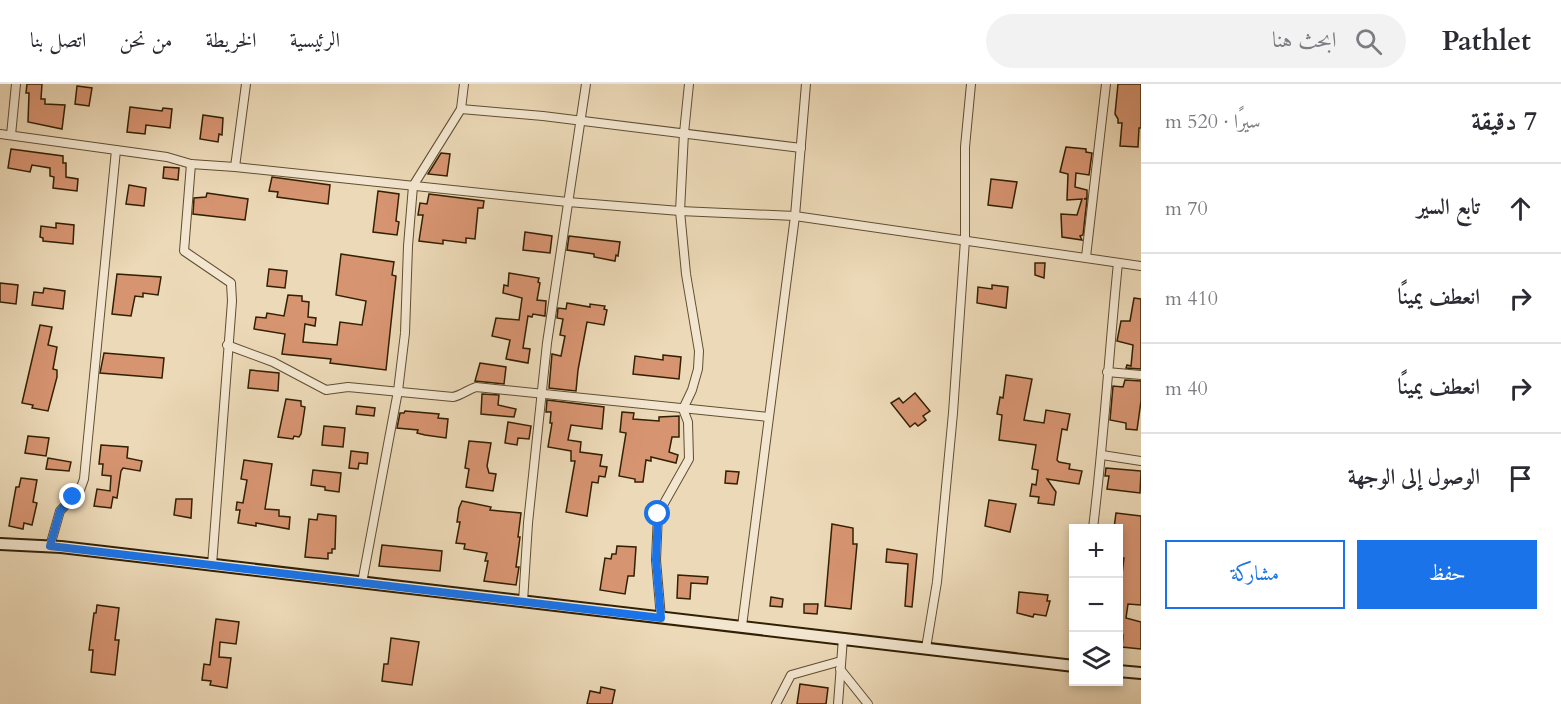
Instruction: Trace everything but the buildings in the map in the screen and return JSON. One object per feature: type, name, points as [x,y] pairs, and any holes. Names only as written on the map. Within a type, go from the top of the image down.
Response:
[{"type":"street","points":[[11,135],[16,84]]},
{"type":"street","points":[[236,167],[246,84]]},
{"type":"street","points":[[362,583],[398,391],[405,333],[413,186],[461,109],[464,84]]},
{"type":"street","points":[[523,602],[528,523],[541,394],[586,84]]},
{"type":"street","points":[[661,618],[656,560],[658,514],[689,459],[688,422],[683,409],[698,369],[699,351],[686,274],[680,211],[689,84]]},
{"type":"street","points":[[742,626],[795,216],[806,84]]},
{"type":"street","points":[[926,648],[937,582],[953,413],[965,240],[964,147],[971,84]]},
{"type":"street","points":[[1086,257],[1106,84]]},
{"type":"street","points":[[461,109],[581,120],[801,148]]},
{"type":"street","points":[[0,134],[166,157],[192,164],[568,202],[680,211],[795,216],[1141,266]]},
{"type":"street","points":[[50,546],[60,511],[80,490],[84,479],[116,150]]},
{"type":"street","points":[[192,164],[184,251],[231,283],[232,301],[212,565]]},
{"type":"street","points":[[1094,524],[1102,456],[1107,372],[1118,263]]},
{"type":"street","points":[[227,345],[273,362],[326,390],[348,387],[398,391],[432,397],[453,397],[463,395],[476,387],[768,417]]},
{"type":"street","points":[[1107,372],[1141,375]]},
{"type":"street","points":[[1102,456],[1141,461]]},
{"type":"street","points":[[0,544],[50,546],[1069,665]]},
{"type":"street","points":[[838,704],[843,639]]},
{"type":"street","points":[[777,704],[791,675],[841,665]]},
{"type":"street","points":[[841,665],[868,704]]},
{"type":"street","points":[[1123,671],[1141,673]]},
{"type":"route","points":[[73,497],[60,511],[50,546],[661,618],[656,560],[658,514]]}]
